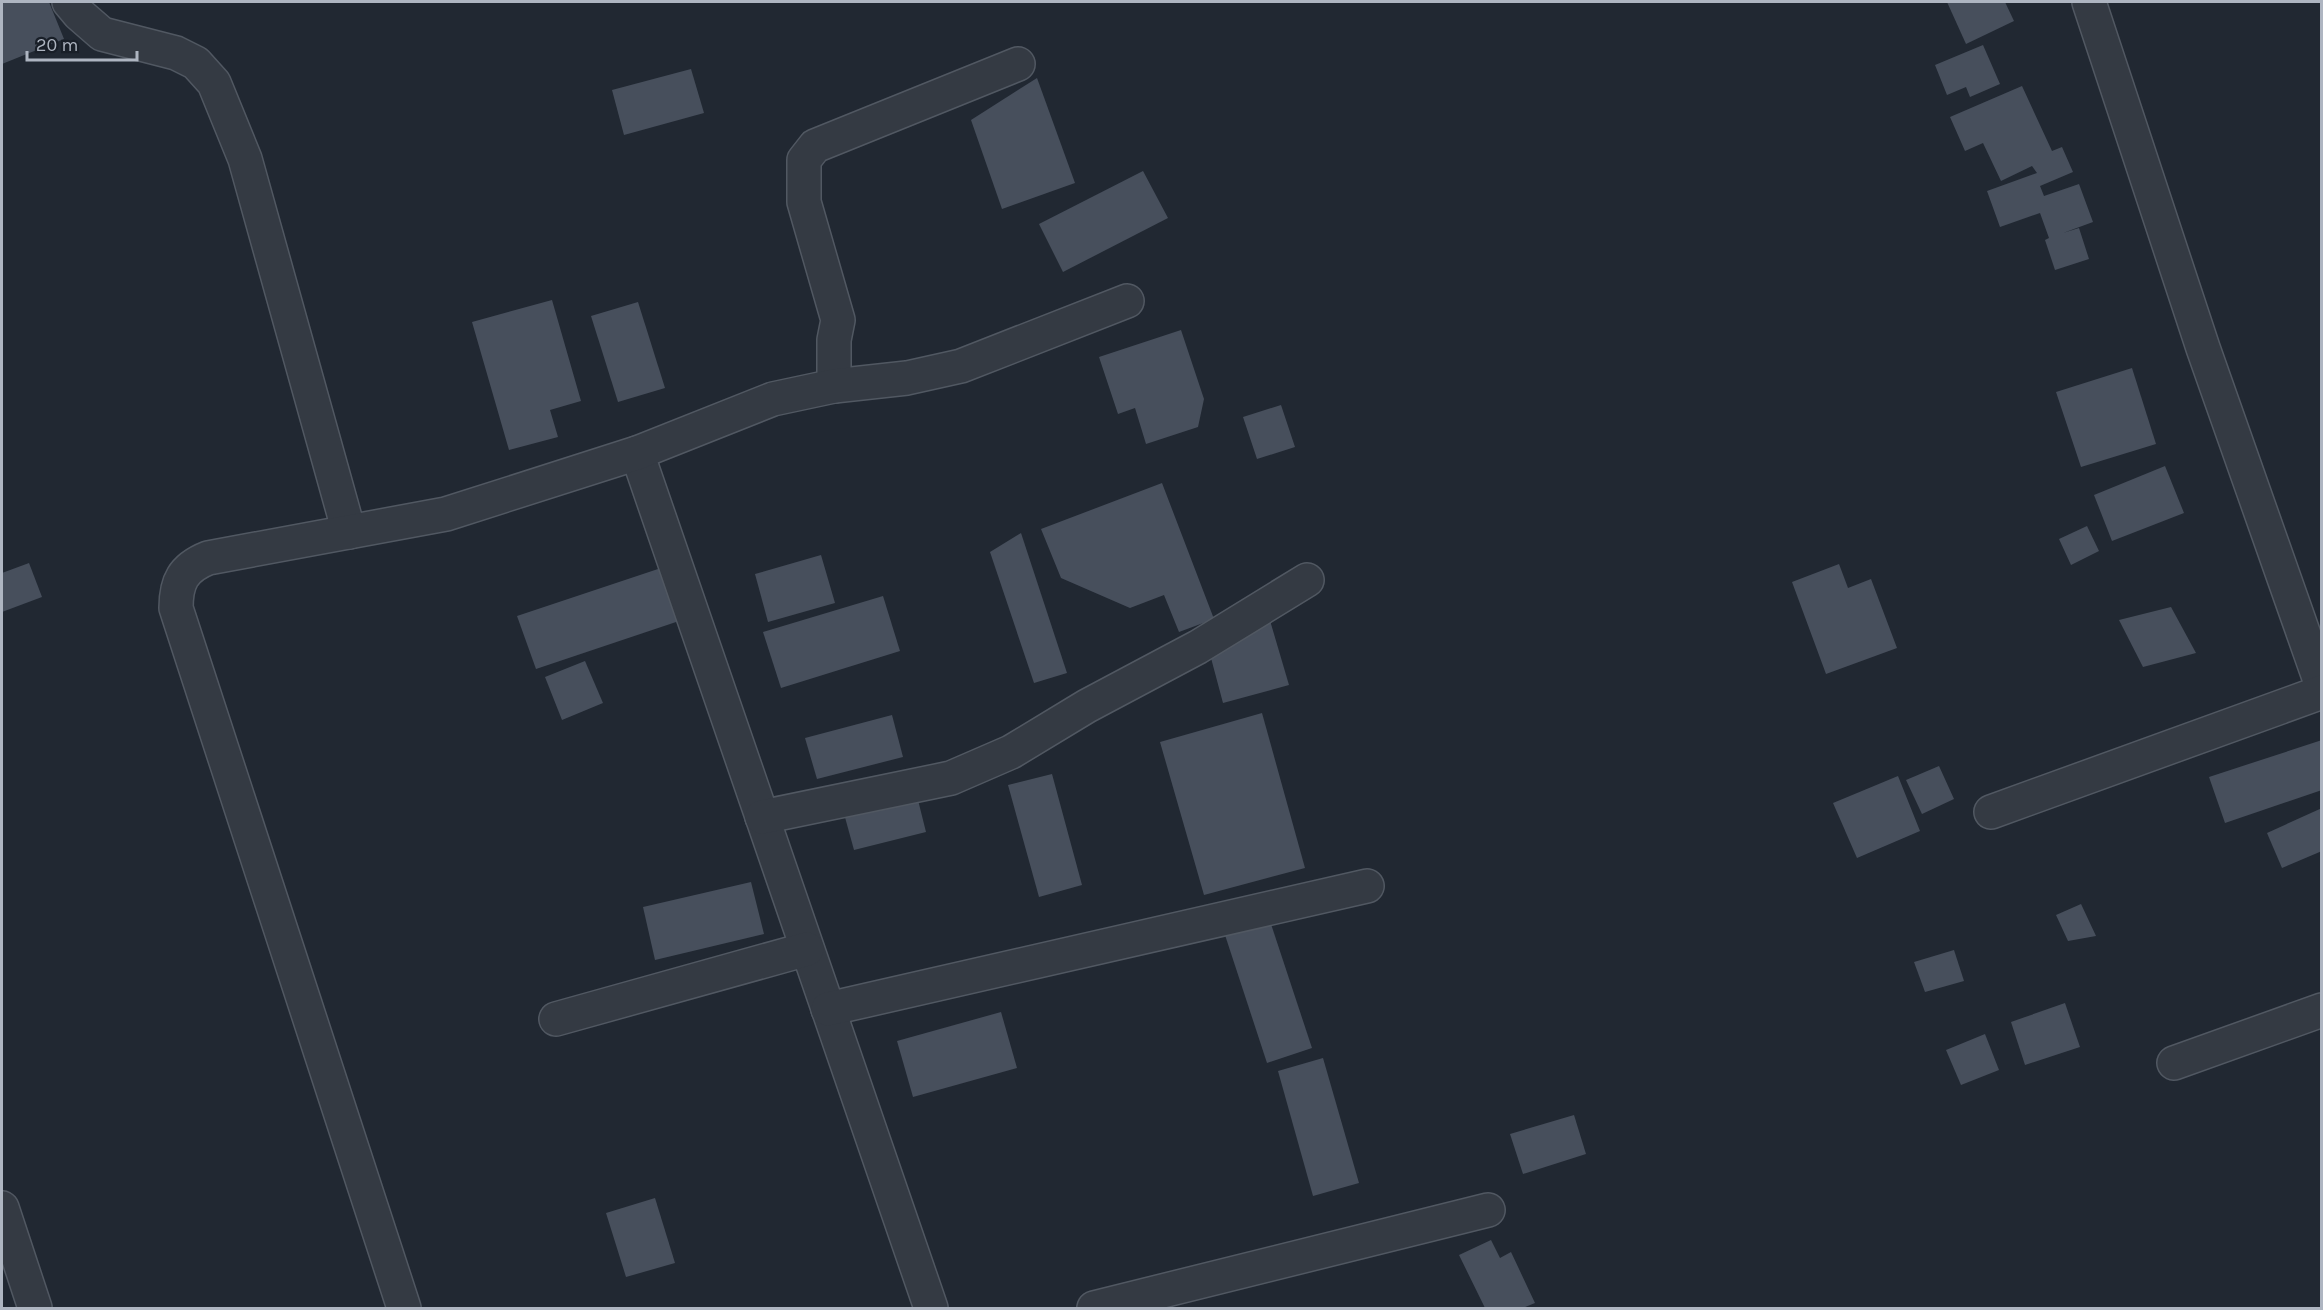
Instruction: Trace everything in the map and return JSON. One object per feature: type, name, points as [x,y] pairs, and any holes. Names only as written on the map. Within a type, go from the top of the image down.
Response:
[{"type":"street","points":[[69,2],[102,34],[176,53],[196,63],[214,83],[245,159],[349,532]]},
{"type":"street","points":[[2089,2],[2203,348],[2322,686]]},
{"type":"street","points":[[834,386],[834,340],[838,320],[804,202],[804,160],[815,146],[1018,64]]},
{"type":"street","points":[[404,1308],[176,608],[176,593],[181,575],[195,563],[208,558],[446,514],[638,453],[773,399],[834,386],[907,378],[961,366],[1127,301]]},
{"type":"street","points":[[638,453],[931,1308]]},
{"type":"street","points":[[762,817],[961,774],[1011,752],[1087,706],[1198,647],[1306,580]]},
{"type":"street","points":[[1991,812],[2322,692]]},
{"type":"street","points":[[828,1009],[1367,886]]},
{"type":"street","points":[[556,1019],[807,949]]},
{"type":"street","points":[[2174,1063],[2322,1010]]},
{"type":"street","points":[[2,1208],[35,1308]]},
{"type":"street","points":[[1094,1308],[1488,1210]]},
{"type":"building","points":[[49,2],[64,39],[2,64],[2,3]]},
{"type":"building","points":[[1947,2],[2005,2],[2014,21],[1966,44]]},
{"type":"building","points":[[1983,45],[2000,84],[1970,97],[1966,87],[1947,95],[1935,65]]},
{"type":"building","points":[[691,69],[704,113],[624,135],[612,90]]},
{"type":"building","points":[[1037,78],[1075,183],[1002,209],[971,120]]},
{"type":"building","points":[[2022,86],[2052,151],[2062,147],[2073,172],[2040,186],[2044,196],[2079,184],[2093,222],[2063,233],[2079,228],[2089,259],[2055,270],[2045,240],[2049,238],[2040,213],[2000,227],[1987,191],[2037,173],[2032,166],[2001,181],[1983,143],[1965,151],[1950,117]]},
{"type":"building","points":[[1143,171],[1168,218],[1063,272],[1039,224]]},
{"type":"building","points":[[552,300],[581,401],[550,410],[558,437],[509,450],[472,322]]},
{"type":"building","points":[[638,302],[665,388],[618,402],[591,316]]},
{"type":"building","points":[[1181,330],[1204,399],[1198,427],[1146,444],[1135,408],[1118,414],[1099,357]]},
{"type":"building","points":[[2132,368],[2156,444],[2081,467],[2056,392]]},
{"type":"building","points":[[1281,405],[1295,447],[1257,459],[1243,417]]},
{"type":"building","points":[[2165,466],[2184,513],[2112,541],[2094,495]]},
{"type":"building","points":[[1162,483],[1214,619],[1179,632],[1164,595],[1130,608],[1061,578],[1041,529]]},
{"type":"building","points":[[2087,526],[2099,551],[2071,565],[2059,539]]},
{"type":"building","points":[[1021,533],[1067,673],[1034,683],[990,552]]},
{"type":"building","points":[[821,555],[835,603],[768,622],[755,574]]},
{"type":"building","points":[[29,563],[42,597],[2,612],[2,573]]},
{"type":"building","points":[[1839,564],[1848,588],[1871,579],[1897,648],[1826,674],[1792,582]]},
{"type":"building","points":[[664,567],[682,620],[536,669],[517,616]]},
{"type":"building","points":[[883,596],[900,651],[781,688],[763,632]]},
{"type":"building","points":[[2171,607],[2196,653],[2143,667],[2119,620]]},
{"type":"building","points":[[1269,617],[1289,685],[1223,703],[1211,658]]},
{"type":"building","points":[[585,661],[603,703],[562,720],[545,677]]},
{"type":"building","points":[[1262,713],[1305,868],[1204,895],[1160,742]]},
{"type":"building","points":[[892,715],[903,757],[817,779],[805,738]]},
{"type":"building","points":[[2322,740],[2322,790],[2225,823],[2209,777]]},
{"type":"building","points":[[1939,766],[1954,799],[1922,814],[1906,780]]},
{"type":"building","points":[[1052,774],[1082,885],[1039,897],[1008,785]]},
{"type":"building","points":[[1898,776],[1920,831],[1857,858],[1833,803]]},
{"type":"building","points":[[916,792],[926,832],[854,850],[843,810]]},
{"type":"building","points":[[2322,808],[2322,851],[2282,868],[2267,833]]},
{"type":"building","points":[[751,882],[764,934],[655,960],[643,907]]},
{"type":"building","points":[[2081,904],[2096,936],[2068,941],[2056,915]]},
{"type":"building","points":[[1269,918],[1312,1048],[1267,1063],[1224,932]]},
{"type":"building","points":[[1954,950],[1964,981],[1925,992],[1914,962]]},
{"type":"building","points":[[2065,1003],[2080,1047],[2025,1065],[2011,1022]]},
{"type":"building","points":[[1001,1012],[1017,1068],[913,1097],[897,1041]]},
{"type":"building","points":[[1985,1034],[1999,1070],[1961,1085],[1946,1050]]},
{"type":"building","points":[[1323,1058],[1359,1183],[1313,1196],[1278,1071]]},
{"type":"building","points":[[1574,1115],[1586,1154],[1523,1174],[1510,1134]]},
{"type":"building","points":[[655,1198],[675,1263],[626,1277],[606,1213]]},
{"type":"building","points":[[1491,1240],[1500,1258],[1511,1252],[1535,1303],[1523,1308],[1485,1308],[1459,1255]]}]
